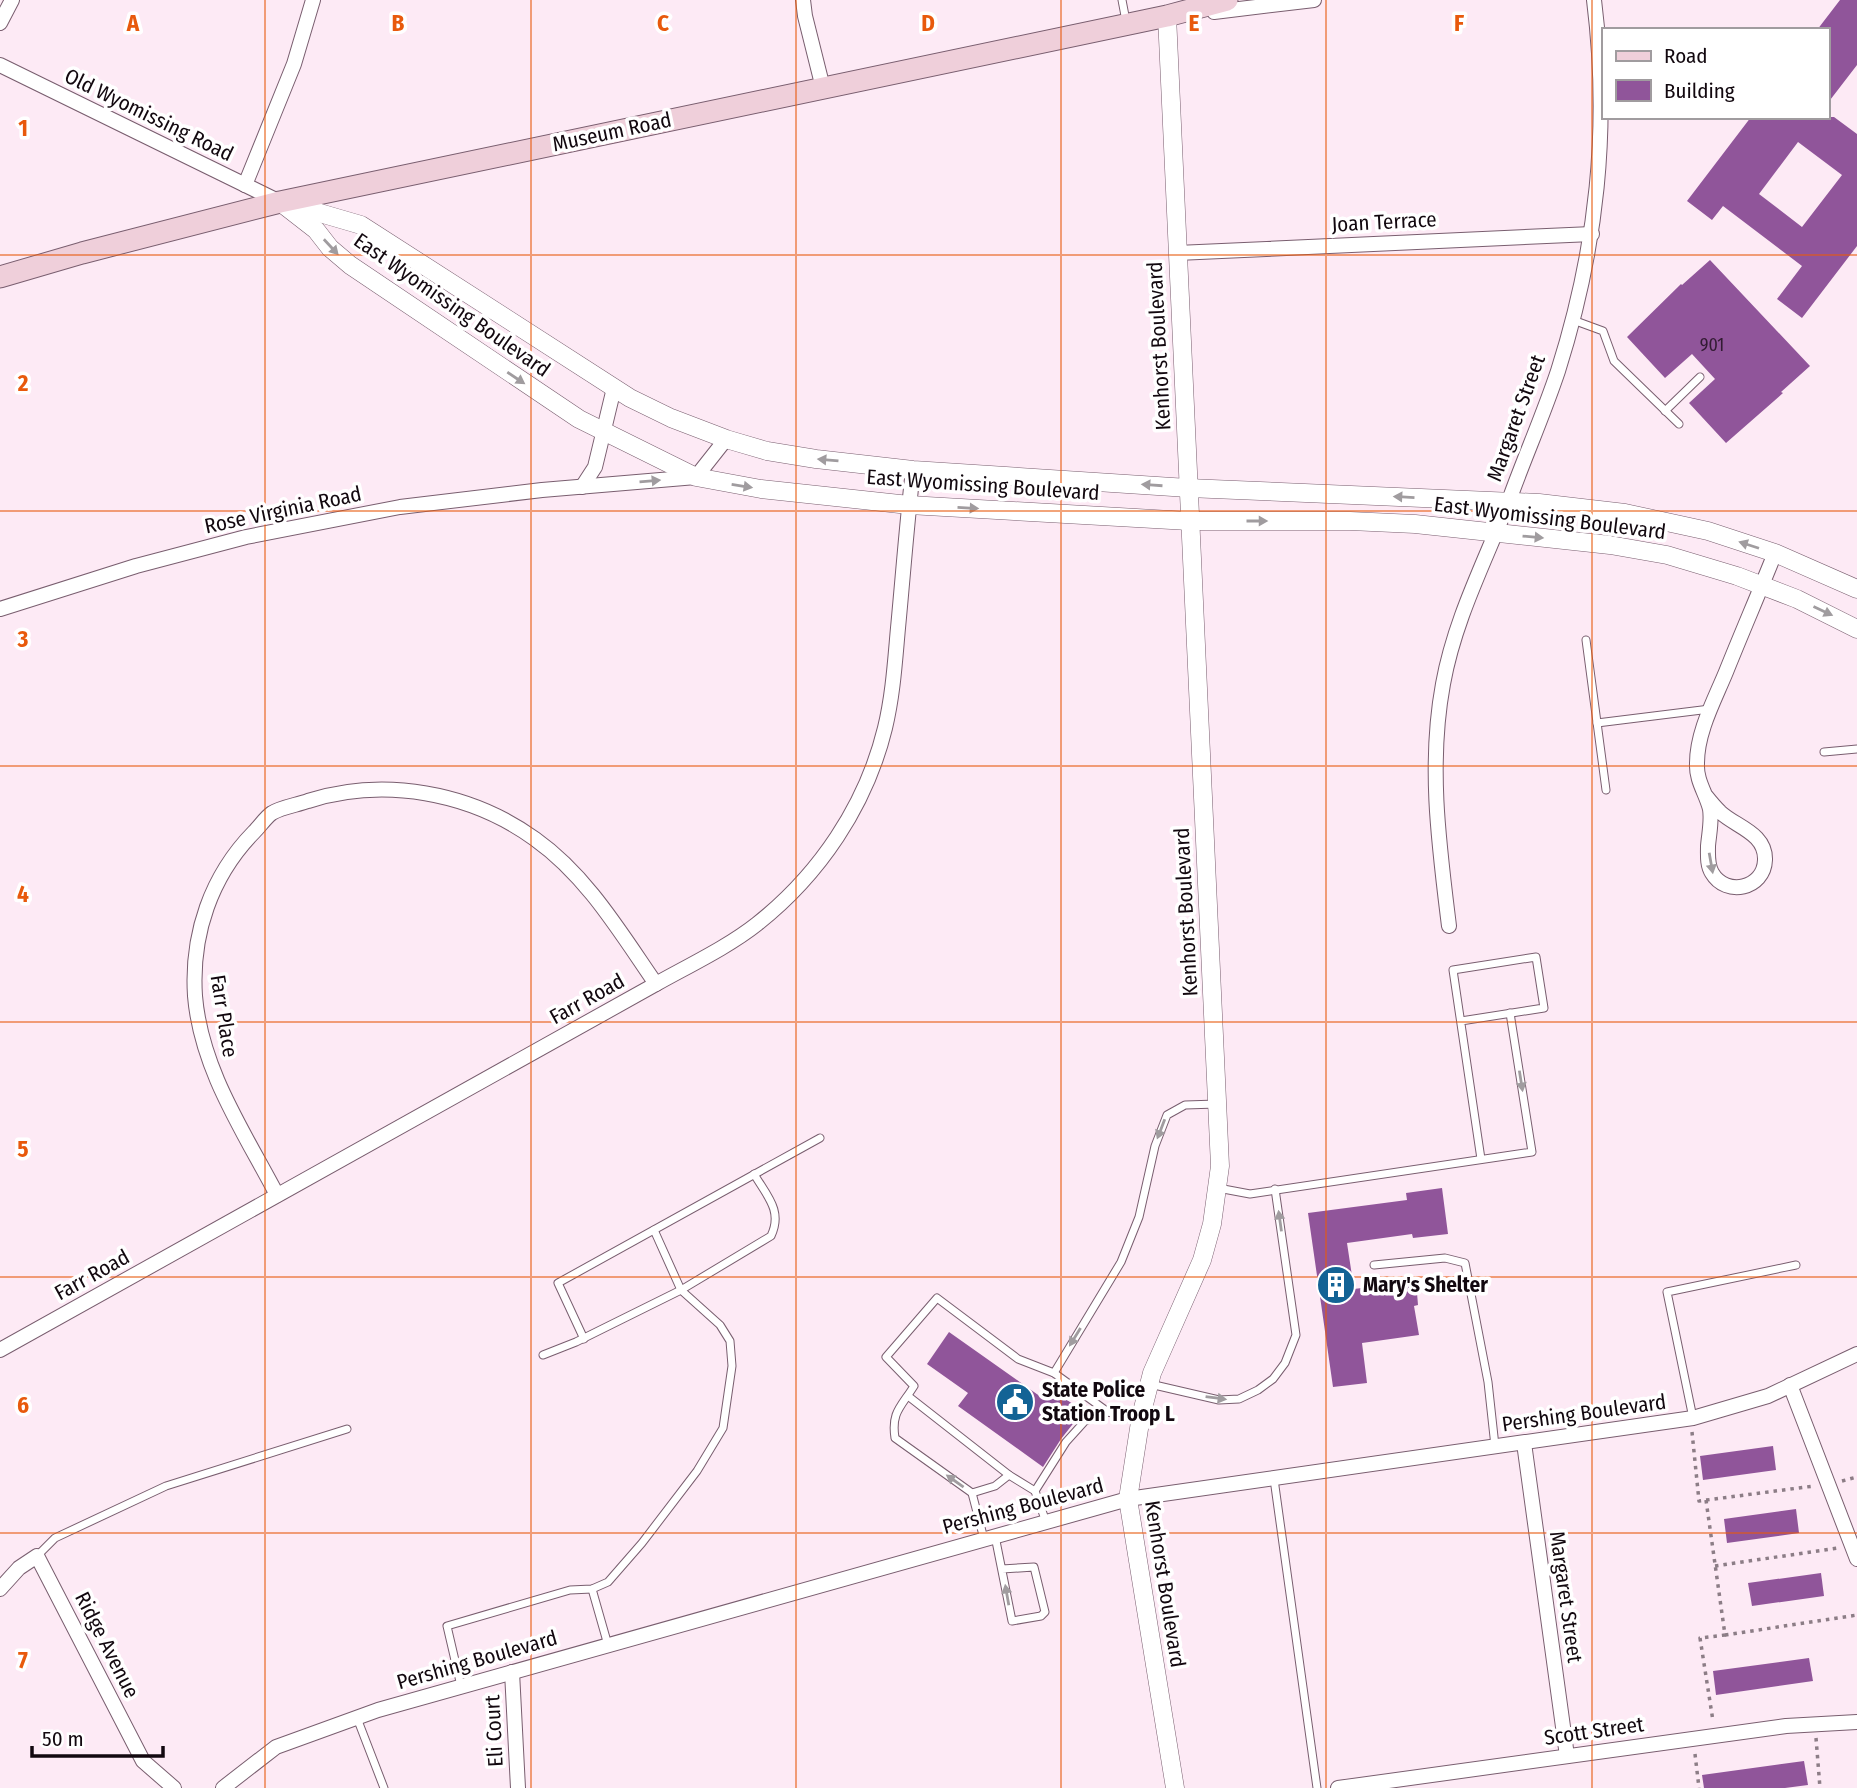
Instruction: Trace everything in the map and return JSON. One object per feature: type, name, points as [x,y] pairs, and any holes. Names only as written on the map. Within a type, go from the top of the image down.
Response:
[{"type":"main road","name":"Museum Road","points":[[0,277],[280,202],[1127,25],[1227,0]]},
{"type":"street","points":[[0,23],[12,0]]},
{"type":"street","points":[[245,185],[294,64],[313,0]]},
{"type":"street","points":[[803,0],[804,16],[823,88]]},
{"type":"street","points":[[1167,16],[1314,0]]},
{"type":"street","name":"Margaret Street","points":[[1449,926],[1435,789],[1438,717],[1443,681],[1464,607],[1496,534],[1557,373],[1573,320],[1592,234],[1601,143],[1602,83],[1594,0]]},
{"type":"street","name":"Kenhorst Boulevard","points":[[1167,16],[1220,1166],[1212,1224],[1202,1260],[1165,1340],[1150,1384],[1140,1421],[1128,1499],[1175,1788]]},
{"type":"street","name":"Old Wyomissing Road","points":[[0,65],[280,202]]},
{"type":"street","name":"East Wyomissing Boulevard","points":[[280,202],[361,225],[614,388],[671,418],[767,451],[913,470],[1188,488],[1538,503],[1653,518],[1708,531],[1776,553],[1857,589]]},
{"type":"street","name":"East Wyomissing Boulevard","points":[[280,202],[316,230],[330,248],[349,265],[531,388],[603,431],[696,477],[761,489],[909,505],[1189,521],[1350,521],[1443,527],[1640,549],[1704,565],[1763,584],[1857,629]]},
{"type":"street","name":"Joan Terrace","points":[[1177,253],[1592,234]]},
{"type":"street","points":[[582,487],[595,467],[614,388]]},
{"type":"street","points":[[696,477],[726,439]]},
{"type":"street","name":"Farr Road","points":[[0,1350],[656,984],[754,926],[785,901],[820,862],[849,818],[866,785],[880,747],[891,701],[913,470]]},
{"type":"street","name":"Rose Virginia Road","points":[[0,609],[136,566],[246,537],[400,507],[696,477]]},
{"type":"street","points":[[1706,796],[1719,812],[1750,831],[1764,850],[1762,874],[1753,884],[1733,887],[1712,874],[1709,864],[1710,811],[1698,780],[1696,764],[1698,747],[1710,709],[1776,553]]},
{"type":"street","name":"Farr Place","points":[[277,1195],[213,1074],[195,997],[199,934],[214,888],[236,850],[273,812],[334,793],[376,789],[433,795],[484,811],[534,838],[579,878],[656,984]]},
{"type":"street","name":"Pershing Boulevard","points":[[223,1788],[276,1747],[357,1718],[608,1644],[1128,1499],[1693,1418],[1768,1396],[1857,1354]]},
{"type":"street","points":[[1790,1385],[1855,1553]]},
{"type":"street","name":"Margaret Street","points":[[1524,1443],[1567,1756]]},
{"type":"street","points":[[0,1589],[19,1568],[37,1556]]},
{"type":"street","name":"Ridge Avenue","points":[[37,1556],[143,1761],[174,1788]]},
{"type":"street","name":"Eli Court","points":[[512,1672],[518,1788]]},
{"type":"street","name":"Scott Street","points":[[1338,1788],[1715,1735],[1815,1723],[1857,1722]]},
{"type":"lane","points":[[1122,0],[1127,25]]},
{"type":"lane","points":[[1573,320],[1603,331],[1614,361],[1679,424]]},
{"type":"lane","points":[[1665,411],[1700,377]]},
{"type":"lane","points":[[1586,640],[1606,790]]},
{"type":"lane","points":[[1597,723],[1710,709]]},
{"type":"lane","points":[[1824,752],[1857,748]]},
{"type":"lane","points":[[1461,1021],[1544,1008],[1536,957],[1453,970],[1481,1159]]},
{"type":"lane","points":[[1217,1188],[1250,1194],[1532,1152],[1510,1013]]},
{"type":"lane","points":[[1054,1373],[1121,1262],[1139,1217],[1155,1146],[1167,1115],[1185,1105],[1218,1104]]},
{"type":"lane","points":[[584,1339],[558,1283],[820,1138]]},
{"type":"lane","points":[[543,1355],[584,1339],[681,1290],[771,1236],[776,1224],[776,1212],[754,1174]]},
{"type":"lane","points":[[1150,1384],[1219,1400],[1239,1399],[1273,1379],[1285,1363],[1296,1335],[1275,1189]]},
{"type":"lane","points":[[461,1686],[447,1626],[570,1590],[592,1589],[608,1582],[642,1543],[697,1471],[723,1428],[732,1366],[730,1341],[720,1325],[681,1290],[654,1230]]},
{"type":"lane","points":[[1374,1265],[1445,1258],[1465,1263],[1488,1382],[1495,1447]]},
{"type":"lane","points":[[1693,1418],[1667,1292],[1796,1265]]},
{"type":"lane","points":[[1002,1569],[1032,1565],[1045,1612],[1041,1616],[1012,1621],[1002,1569],[972,1493],[895,1438],[893,1423],[897,1410],[914,1386],[886,1357],[937,1298],[1018,1359],[1054,1373],[1108,1412],[1140,1421]]},
{"type":"lane","points":[[908,1396],[1009,1475],[1035,1491],[1046,1521]]},
{"type":"lane","points":[[1035,1491],[1066,1441],[1085,1421],[1108,1412]]},
{"type":"lane","points":[[37,1556],[55,1538],[166,1486],[347,1429]]},
{"type":"lane","points":[[972,1493],[995,1486],[1009,1475]]},
{"type":"lane","points":[[1274,1479],[1317,1788]]},
{"type":"lane","points":[[592,1589],[608,1644]]},
{"type":"lane","points":[[357,1718],[384,1788]]},
{"type":"path","points":[[1693,1418],[1699,1501],[1828,1484],[1857,1477]]},
{"type":"path","points":[[1706,1500],[1725,1635]]},
{"type":"path","points":[[1715,1566],[1855,1553]]},
{"type":"path","points":[[1715,1735],[1700,1638],[1857,1615]]},
{"type":"path","points":[[1815,1723],[1820,1788]]},
{"type":"path","points":[[1693,1738],[1699,1788]]},
{"type":"building","points":[[1840,0],[1857,0],[1857,65],[1829,101],[1829,28],[1819,28]]},
{"type":"building","points":[[1834,117],[1857,134],[1857,246],[1802,318],[1777,299],[1802,266],[1723,206],[1712,220],[1687,201],[1749,119]],"holes":[[[1798,142],[1842,175],[1802,227],[1759,194]]]},
{"type":"building","points":[[1710,260],[1810,366],[1726,443],[1689,403],[1715,379],[1692,354],[1665,378],[1627,337],[1681,284]]},
{"type":"building","name":"Mary's Shelter","points":[[1442,1188],[1448,1234],[1413,1238],[1412,1234],[1347,1243],[1354,1289],[1416,1281],[1418,1305],[1414,1306],[1419,1335],[1362,1343],[1367,1383],[1333,1387],[1308,1213],[1407,1200],[1406,1193]]},
{"type":"building","name":"State Police Station Troop L","points":[[949,1332],[1041,1397],[1048,1387],[1083,1411],[1043,1467],[958,1406],[968,1393],[927,1364]]},
{"type":"building","points":[[1773,1446],[1776,1470],[1703,1480],[1700,1456]]},
{"type":"building","points":[[1796,1509],[1799,1533],[1727,1543],[1724,1519]]},
{"type":"building","points":[[1821,1573],[1824,1596],[1752,1606],[1748,1583]]},
{"type":"building","points":[[1809,1658],[1813,1681],[1716,1695],[1713,1671]]},
{"type":"building","points":[[1804,1761],[1808,1785],[1785,1788],[1704,1788],[1702,1775]]},
{"type":"place","name":"Mary's Shelter","points":[[1336,1285]]},
{"type":"place","name":"State Police Station Troop L","points":[[1015,1402]]}]
